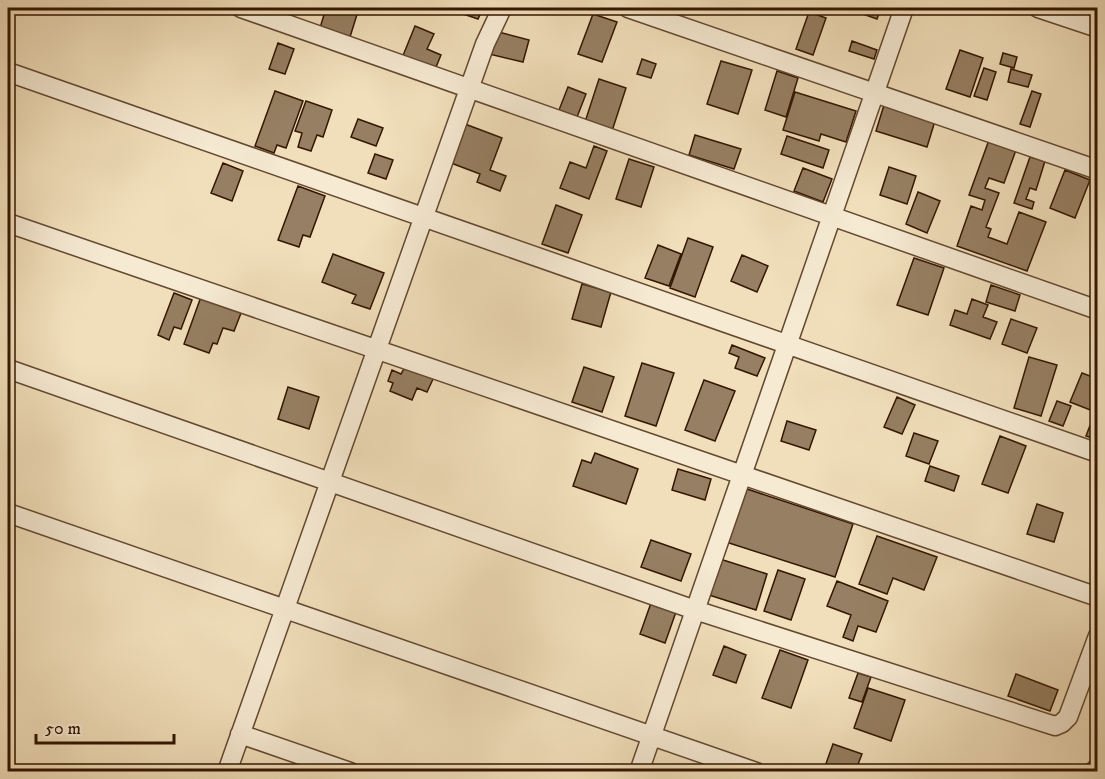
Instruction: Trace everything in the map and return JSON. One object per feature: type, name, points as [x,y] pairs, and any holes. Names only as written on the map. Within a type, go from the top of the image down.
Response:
[{"type":"street","points":[[241,8],[1098,310]]},
{"type":"street","points":[[227,771],[469,88],[502,8]]},
{"type":"street","points":[[628,8],[1098,170]]},
{"type":"street","points":[[639,771],[904,8]]},
{"type":"street","points":[[1038,8],[1098,27]]},
{"type":"street","points":[[8,72],[1098,453]]},
{"type":"street","points":[[8,223],[1098,597]]},
{"type":"street","points":[[11,370],[695,610],[1055,726],[1068,717],[1098,636]]},
{"type":"street","points":[[8,513],[756,771]]},
{"type":"street","points":[[240,734],[350,771]]},
{"type":"street","points":[[1093,771],[1098,767]]},
{"type":"building","points":[[326,8],[359,8],[350,37],[320,28]]},
{"type":"building","points":[[446,8],[483,8],[478,19]]},
{"type":"building","points":[[846,8],[881,8],[877,19]]},
{"type":"building","points":[[809,12],[826,18],[813,55],[796,49]]},
{"type":"building","points":[[593,14],[617,22],[602,62],[578,54]]},
{"type":"building","points":[[415,26],[434,34],[427,49],[441,55],[434,72],[402,58]]},
{"type":"building","points":[[495,31],[529,40],[523,62],[489,54]]},
{"type":"building","points":[[852,41],[877,50],[874,59],[849,51]]},
{"type":"building","points":[[278,43],[294,49],[285,74],[269,69]]},
{"type":"building","points":[[960,50],[983,58],[970,97],[946,89]]},
{"type":"building","points":[[1003,53],[1017,57],[1014,68],[1000,64]]},
{"type":"building","points":[[642,59],[656,64],[651,78],[637,74]]},
{"type":"building","points":[[721,61],[752,70],[738,114],[707,104]]},
{"type":"building","points":[[984,68],[996,72],[987,100],[974,96]]},
{"type":"building","points":[[1011,69],[1032,75],[1028,87],[1008,82]]},
{"type":"building","points":[[777,71],[798,78],[786,117],[765,110]]},
{"type":"building","points":[[599,79],[626,88],[612,131],[585,122]]},
{"type":"building","points":[[568,87],[586,94],[577,117],[559,110]]},
{"type":"building","points":[[275,91],[303,101],[286,148],[277,145],[274,153],[255,146]]},
{"type":"building","points":[[1032,91],[1041,94],[1030,127],[1020,124]]},
{"type":"building","points":[[795,92],[856,111],[846,142],[821,134],[819,141],[783,130]]},
{"type":"building","points":[[306,101],[332,110],[323,137],[317,135],[311,151],[298,147],[302,133],[295,131]]},
{"type":"building","points":[[884,105],[935,121],[927,147],[876,131]]},
{"type":"building","points":[[358,119],[383,128],[376,146],[351,137]]},
{"type":"building","points":[[465,124],[502,138],[490,170],[506,176],[500,191],[477,182],[480,174],[451,163]]},
{"type":"building","points":[[695,135],[741,149],[734,169],[689,155]]},
{"type":"building","points":[[787,136],[829,150],[823,168],[781,154]]},
{"type":"building","points":[[989,140],[1016,150],[1004,183],[989,178],[985,188],[999,193],[986,227],[991,229],[988,237],[1007,244],[1019,212],[1046,222],[1027,271],[957,246],[971,206],[982,210],[985,200],[969,195]]},
{"type":"building","points":[[594,146],[607,151],[589,199],[560,188],[570,162],[586,168]]},
{"type":"building","points":[[375,154],[393,160],[386,179],[368,173]]},
{"type":"building","points":[[1030,157],[1045,161],[1036,190],[1030,188],[1026,199],[1034,202],[1032,209],[1014,203]]},
{"type":"building","points":[[629,159],[654,167],[641,207],[616,199]]},
{"type":"building","points":[[223,163],[243,171],[232,201],[211,193]]},
{"type":"building","points":[[889,167],[916,176],[907,204],[880,195]]},
{"type":"building","points":[[803,168],[832,179],[823,202],[794,191]]},
{"type":"building","points":[[1065,170],[1090,180],[1075,218],[1050,208]]},
{"type":"building","points":[[298,186],[325,196],[310,237],[303,235],[299,247],[278,240]]},
{"type":"building","points":[[918,192],[940,201],[927,233],[906,224]]},
{"type":"building","points":[[556,205],[582,215],[568,253],[542,244]]},
{"type":"building","points":[[688,238],[713,247],[695,297],[670,288]]},
{"type":"building","points":[[658,245],[681,254],[669,286],[645,278]]},
{"type":"building","points":[[333,254],[384,273],[370,309],[352,303],[356,295],[322,282]]},
{"type":"building","points":[[742,255],[768,266],[757,292],[731,281]]},
{"type":"building","points":[[914,258],[944,268],[928,315],[897,305]]},
{"type":"building","points":[[582,284],[611,292],[601,327],[572,319]]},
{"type":"building","points":[[991,285],[1020,295],[1015,311],[986,302]]},
{"type":"building","points":[[174,293],[192,300],[181,329],[174,327],[169,340],[158,335]]},
{"type":"building","points":[[202,294],[243,308],[234,331],[223,328],[217,344],[213,343],[209,353],[184,344]]},
{"type":"building","points":[[972,299],[988,305],[983,317],[997,322],[990,339],[950,325],[955,310],[967,314]]},
{"type":"building","points":[[1011,319],[1037,328],[1027,353],[1002,344]]},
{"type":"building","points":[[732,345],[765,358],[757,376],[735,368],[739,357],[729,353]]},
{"type":"building","points":[[1029,357],[1057,365],[1041,416],[1014,408]]},
{"type":"building","points":[[642,363],[674,373],[656,426],[625,416]]},
{"type":"building","points":[[406,365],[434,377],[427,392],[417,388],[412,400],[390,391],[393,383],[388,381],[392,370],[401,374]]},
{"type":"building","points":[[584,367],[614,377],[602,412],[572,402]]},
{"type":"building","points":[[1082,373],[1098,379],[1098,399],[1093,411],[1070,402]]},
{"type":"building","points":[[704,380],[735,391],[715,441],[685,430]]},
{"type":"building","points":[[288,387],[319,397],[309,429],[278,419]]},
{"type":"building","points":[[897,397],[915,405],[902,434],[884,427]]},
{"type":"building","points":[[1057,401],[1071,406],[1063,426],[1049,421]]},
{"type":"building","points":[[1098,407],[1098,440],[1086,436]]},
{"type":"building","points":[[787,421],[816,430],[809,450],[781,441]]},
{"type":"building","points":[[914,433],[938,441],[929,464],[906,456]]},
{"type":"building","points":[[1000,436],[1026,446],[1008,493],[982,484]]},
{"type":"building","points":[[595,453],[638,469],[626,504],[573,486],[582,460],[591,463]]},
{"type":"building","points":[[930,466],[959,476],[954,491],[925,481]]},
{"type":"building","points":[[678,469],[711,479],[705,500],[672,490]]},
{"type":"building","points":[[744,488],[853,524],[835,577],[726,542]]},
{"type":"building","points":[[1037,504],[1063,513],[1054,542],[1027,534]]},
{"type":"building","points":[[877,536],[937,557],[924,590],[893,578],[887,594],[859,584]]},
{"type":"building","points":[[651,540],[691,554],[681,581],[641,567]]},
{"type":"building","points":[[720,559],[767,574],[756,610],[709,595]]},
{"type":"building","points":[[778,570],[805,579],[791,620],[764,611]]},
{"type":"building","points":[[837,581],[888,601],[876,632],[858,626],[853,641],[843,637],[851,615],[827,606]]},
{"type":"building","points":[[651,603],[676,612],[665,643],[640,634]]},
{"type":"building","points":[[724,646],[746,655],[736,683],[713,675]]},
{"type":"building","points":[[780,650],[808,660],[791,708],[762,698]]},
{"type":"building","points":[[858,673],[871,677],[862,702],[849,698]]},
{"type":"building","points":[[1016,674],[1058,690],[1050,711],[1008,696]]},
{"type":"building","points":[[868,688],[905,700],[891,741],[854,728]]},
{"type":"building","points":[[833,744],[862,754],[855,772],[823,772]]}]
